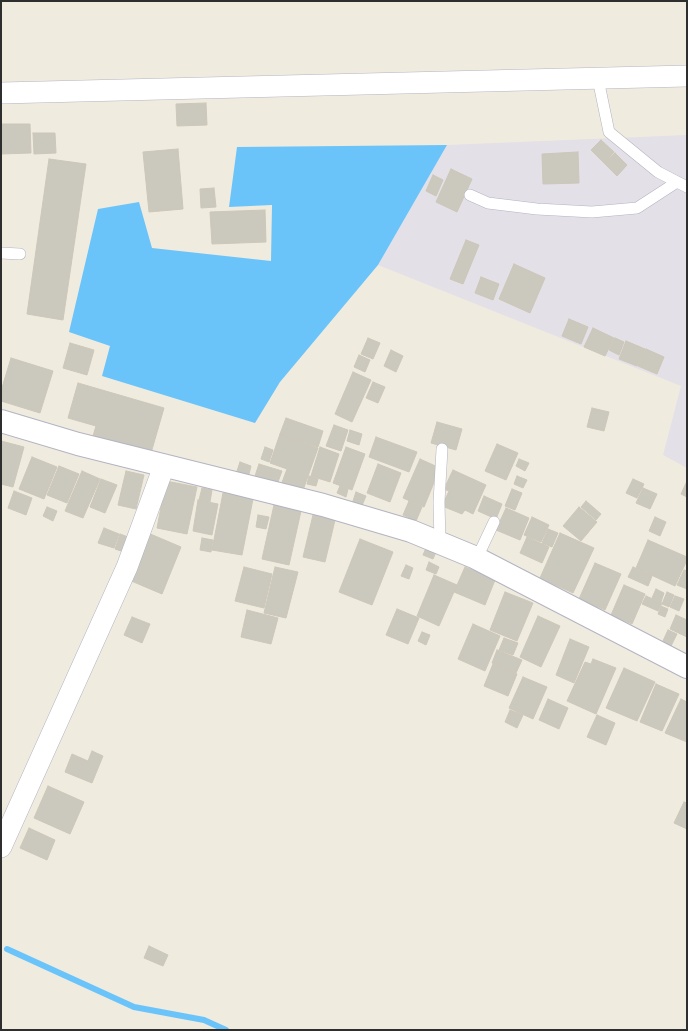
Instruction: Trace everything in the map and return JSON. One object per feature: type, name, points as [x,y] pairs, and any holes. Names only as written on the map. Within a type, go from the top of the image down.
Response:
[{"type":"street","points":[[1,93],[687,76]]},
{"type":"street","points":[[1,421],[78,444],[323,505],[375,519],[411,531],[477,558],[687,667]]},
{"type":"street","points":[[1,847],[127,567],[164,466]]},
{"type":"lane","points":[[598,79],[609,132],[658,172],[682,184]]},
{"type":"lane","points":[[470,195],[488,203],[537,209],[592,212],[637,208],[682,184]]},
{"type":"lane","points":[[1,253],[20,254]]},
{"type":"lane","points":[[440,543],[439,502],[442,449]]},
{"type":"lane","points":[[477,558],[494,522]]},
{"type":"shaded area","points":[[687,135],[687,468],[663,455],[681,386],[378,265],[447,145]]},
{"type":"water","points":[[447,145],[378,265],[280,382],[255,423],[102,376],[110,346],[69,332],[98,209],[139,202],[152,248],[271,261],[272,205],[229,207],[237,147]]},
{"type":"building","points":[[206,103],[207,125],[177,126],[176,104]]},
{"type":"building","points":[[1,124],[30,124],[31,153],[1,154]]},
{"type":"building","points":[[33,133],[55,133],[56,153],[34,154]]},
{"type":"building","points":[[601,140],[614,152],[604,163],[591,150]]},
{"type":"building","points":[[178,149],[183,209],[149,212],[143,152]]},
{"type":"building","points":[[578,152],[579,183],[543,184],[542,154]]},
{"type":"building","points":[[615,153],[627,165],[617,176],[604,163]]},
{"type":"building","points":[[49,159],[86,164],[63,320],[27,314]]},
{"type":"building","points":[[451,169],[472,179],[457,212],[436,202]]},
{"type":"building","points":[[433,175],[443,180],[436,196],[426,191]]},
{"type":"building","points":[[214,188],[216,207],[201,208],[200,189]]},
{"type":"building","points":[[265,210],[266,242],[212,244],[210,212]]},
{"type":"building","points":[[466,240],[479,245],[463,284],[450,279]]},
{"type":"building","points":[[514,264],[545,278],[530,313],[499,299]]},
{"type":"building","points":[[481,277],[499,284],[493,300],[475,293]]},
{"type":"building","points":[[569,319],[588,327],[581,344],[562,336]]},
{"type":"building","points":[[593,328],[614,338],[605,356],[584,347]]},
{"type":"building","points":[[368,338],[380,343],[373,359],[361,354]]},
{"type":"building","points":[[615,338],[624,342],[619,355],[609,350]]},
{"type":"building","points":[[626,341],[645,349],[637,366],[619,359]]},
{"type":"building","points":[[70,343],[94,350],[87,375],[63,368]]},
{"type":"building","points":[[646,349],[664,357],[657,374],[638,366]]},
{"type":"building","points":[[391,350],[403,356],[396,372],[384,366]]},
{"type":"building","points":[[359,355],[370,360],[365,372],[354,367]]},
{"type":"building","points":[[11,358],[53,371],[40,413],[1,401],[1,391]]},
{"type":"building","points":[[353,372],[371,380],[352,422],[335,414]]},
{"type":"building","points":[[373,382],[385,387],[378,403],[366,398]]},
{"type":"building","points":[[78,383],[164,408],[151,453],[93,436],[96,426],[68,418]]},
{"type":"building","points":[[592,408],[609,412],[604,431],[587,427]]},
{"type":"building","points":[[286,418],[323,431],[318,447],[280,434]]},
{"type":"building","points":[[437,422],[462,429],[456,450],[431,443]]},
{"type":"building","points":[[334,425],[348,430],[341,451],[326,446]]},
{"type":"building","points":[[350,430],[362,434],[359,445],[347,441]]},
{"type":"building","points":[[280,434],[318,448],[302,493],[281,485],[287,469],[270,463]]},
{"type":"building","points":[[376,437],[417,452],[409,472],[369,457]]},
{"type":"building","points":[[1,441],[24,447],[13,487],[1,484]]},
{"type":"building","points":[[497,444],[518,453],[506,480],[485,471]]},
{"type":"building","points":[[265,447],[273,450],[269,462],[261,459]]},
{"type":"building","points":[[320,447],[339,454],[330,482],[311,476]]},
{"type":"building","points":[[346,447],[365,454],[352,490],[333,483]]},
{"type":"building","points":[[32,457],[57,467],[44,499],[19,489]]},
{"type":"building","points":[[420,459],[440,468],[424,507],[403,498]]},
{"type":"building","points":[[519,459],[529,463],[525,471],[516,466]]},
{"type":"building","points":[[240,462],[251,466],[248,478],[236,474]]},
{"type":"building","points":[[259,464],[282,471],[275,490],[253,482]]},
{"type":"building","points":[[378,464],[401,473],[390,502],[367,493]]},
{"type":"building","points":[[59,466],[79,474],[67,503],[47,495]]},
{"type":"building","points":[[453,470],[486,485],[473,514],[465,510],[462,514],[442,506],[449,491],[444,489]]},
{"type":"building","points":[[82,471],[100,479],[83,518],[65,511]]},
{"type":"building","points":[[126,471],[144,475],[136,509],[118,505]]},
{"type":"building","points":[[309,476],[318,479],[316,486],[307,484]]},
{"type":"building","points":[[517,476],[527,480],[523,488],[514,484]]},
{"type":"building","points":[[101,479],[117,485],[105,513],[90,507]]},
{"type":"building","points":[[633,479],[644,484],[637,498],[626,493]]},
{"type":"building","points":[[166,481],[197,487],[187,534],[157,528]]},
{"type":"building","points":[[687,481],[687,497],[681,494]]},
{"type":"building","points":[[340,486],[348,489],[346,497],[337,493]]},
{"type":"building","points":[[202,488],[212,490],[210,502],[199,500]]},
{"type":"building","points":[[643,488],[657,494],[650,509],[636,503]]},
{"type":"building","points":[[512,489],[522,493],[515,510],[505,506]]},
{"type":"building","points":[[14,491],[32,498],[26,515],[8,508]]},
{"type":"building","points":[[356,492],[366,496],[361,508],[352,504]]},
{"type":"building","points":[[223,493],[253,499],[242,555],[212,550]]},
{"type":"building","points":[[484,496],[502,504],[496,519],[478,511]]},
{"type":"building","points":[[198,500],[218,504],[212,535],[193,531]]},
{"type":"building","points":[[409,501],[422,507],[416,521],[403,515]]},
{"type":"building","points":[[586,501],[601,514],[596,520],[581,507]]},
{"type":"building","points":[[274,505],[301,511],[289,565],[262,559]]},
{"type":"building","points":[[47,507],[57,511],[53,521],[43,516]]},
{"type":"building","points":[[579,507],[597,522],[581,541],[563,526]]},
{"type":"building","points":[[506,508],[529,518],[520,540],[496,530]]},
{"type":"building","points":[[258,515],[269,517],[266,529],[256,527]]},
{"type":"building","points":[[313,515],[335,520],[325,562],[303,557]]},
{"type":"building","points":[[532,517],[549,525],[541,542],[524,535]]},
{"type":"building","points":[[655,517],[666,522],[660,536],[649,531]]},
{"type":"building","points":[[104,528],[119,534],[114,548],[98,543]]},
{"type":"building","points":[[548,529],[558,533],[552,547],[542,543]]},
{"type":"building","points":[[148,533],[181,547],[162,594],[129,580]]},
{"type":"building","points":[[560,533],[594,548],[573,593],[540,578]]},
{"type":"building","points":[[120,534],[136,540],[130,554],[115,549]]},
{"type":"building","points":[[527,537],[549,547],[542,563],[520,553]]},
{"type":"building","points":[[202,538],[213,540],[211,552],[200,550]]},
{"type":"building","points":[[360,539],[393,552],[372,605],[339,592]]},
{"type":"building","points":[[648,540],[687,557],[675,586],[636,568]]},
{"type":"building","points":[[426,548],[436,552],[433,559],[423,555]]},
{"type":"building","points":[[429,562],[439,567],[436,574],[426,570]]},
{"type":"building","points":[[595,563],[621,574],[605,610],[579,599]]},
{"type":"building","points":[[406,565],[413,568],[409,579],[401,576]]},
{"type":"building","points":[[244,567],[272,574],[264,608],[235,601]]},
{"type":"building","points":[[275,567],[298,572],[286,618],[264,613]]},
{"type":"building","points":[[465,567],[495,580],[485,605],[454,592]]},
{"type":"building","points":[[633,567],[652,576],[648,586],[628,577]]},
{"type":"building","points":[[684,570],[687,571],[687,589],[677,585]]},
{"type":"building","points":[[434,575],[457,585],[439,626],[417,616]]},
{"type":"building","points":[[624,585],[645,594],[632,624],[611,615]]},
{"type":"building","points":[[656,589],[664,593],[661,602],[652,598]]},
{"type":"building","points":[[505,592],[533,603],[517,641],[490,630]]},
{"type":"building","points":[[667,592],[674,595],[669,607],[662,604]]},
{"type":"building","points":[[646,596],[662,603],[658,611],[642,604]]},
{"type":"building","points":[[675,596],[684,599],[679,611],[670,607]]},
{"type":"building","points":[[661,606],[668,609],[665,617],[658,614]]},
{"type":"building","points":[[397,609],[419,618],[408,644],[386,635]]},
{"type":"building","points":[[247,610],[278,618],[271,644],[241,637]]},
{"type":"building","points":[[676,615],[687,620],[687,637],[670,629]]},
{"type":"building","points":[[538,616],[560,626],[541,667],[520,657]]},
{"type":"building","points":[[132,617],[150,624],[142,643],[124,635]]},
{"type":"building","points":[[473,624],[500,636],[485,671],[458,659]]},
{"type":"building","points":[[668,630],[677,634],[671,646],[662,643]]},
{"type":"building","points":[[422,632],[430,635],[426,645],[418,641]]},
{"type":"building","points":[[504,638],[518,643],[513,655],[499,650]]},
{"type":"building","points":[[570,639],[589,647],[574,683],[556,675]]},
{"type":"building","points":[[497,650],[522,660],[516,673],[492,663]]},
{"type":"building","points":[[593,659],[616,668],[596,714],[567,701],[585,662],[591,664]]},
{"type":"building","points":[[493,664],[517,674],[508,696],[484,686]]},
{"type":"building","points":[[624,668],[655,682],[637,721],[606,708]]},
{"type":"building","points":[[523,677],[547,687],[533,719],[509,708]]},
{"type":"building","points":[[656,684],[679,694],[662,731],[640,722]]},
{"type":"building","points":[[548,699],[568,708],[559,729],[539,720]]},
{"type":"building","points":[[681,699],[687,702],[687,742],[665,733]]},
{"type":"building","points":[[510,710],[523,715],[517,728],[505,722]]},
{"type":"building","points":[[597,715],[615,723],[606,745],[587,737]]},
{"type":"building","points":[[92,751],[103,756],[92,783],[65,772],[72,754],[88,761]]},
{"type":"building","points":[[48,786],[84,802],[70,834],[34,818]]},
{"type":"building","points":[[684,802],[687,803],[687,829],[674,823]]},
{"type":"building","points":[[29,828],[55,840],[47,860],[20,848]]},
{"type":"building","points":[[149,946],[168,955],[163,966],[144,958]]},
{"type":"waterway","points":[[7,949],[134,1007],[204,1020],[226,1030]]}]
